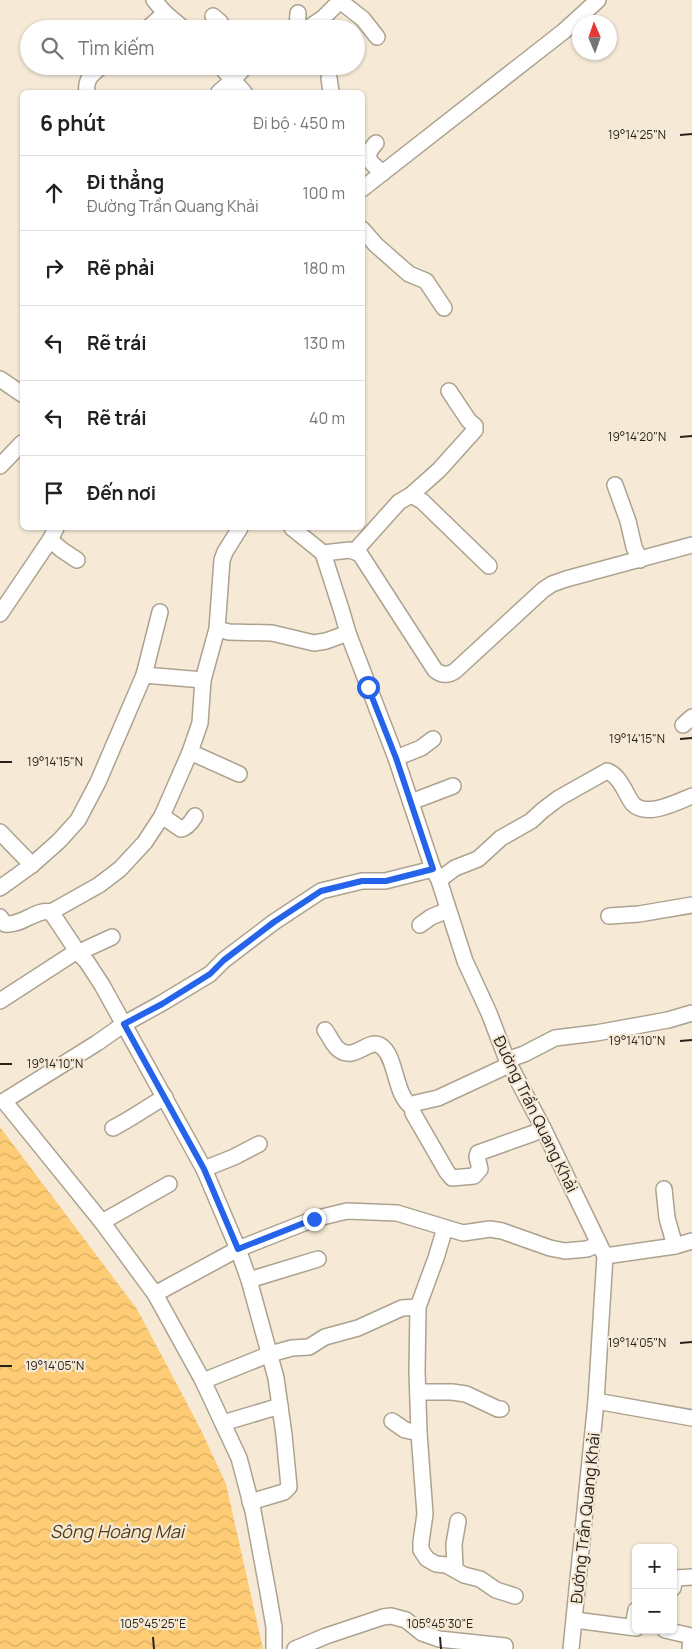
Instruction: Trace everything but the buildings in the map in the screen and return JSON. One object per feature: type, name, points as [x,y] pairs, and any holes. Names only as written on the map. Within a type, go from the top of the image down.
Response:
[{"type":"street","points":[[320,20],[341,0],[364,20]]},
{"type":"street","points":[[564,31],[566,22],[581,0]]},
{"type":"street","points":[[365,187],[564,31],[598,0]]},
{"type":"street","points":[[154,20],[164,6],[176,20]]},
{"type":"street","points":[[298,12],[298,20]]},
{"type":"street","points":[[213,16],[218,20]]},
{"type":"street","points":[[365,21],[378,37]]},
{"type":"street","points":[[88,90],[87,81],[92,75]]},
{"type":"street","points":[[228,75],[242,90]]},
{"type":"street","points":[[221,90],[238,75]]},
{"type":"street","points":[[376,143],[368,151],[368,156],[370,161],[384,173]]},
{"type":"street","points":[[365,232],[376,245],[409,274],[426,281],[444,308]]},
{"type":"street","points":[[0,379],[20,393]]},
{"type":"street","points":[[355,551],[399,502],[412,495],[439,470],[475,430],[475,426],[469,421],[449,391]]},
{"type":"street","points":[[0,466],[20,445]]},
{"type":"street","points":[[615,485],[628,521],[634,547],[640,560]]},
{"type":"street","points":[[412,495],[422,501],[489,566]]},
{"type":"street","points":[[0,917],[5,924],[14,925],[44,911],[51,912],[99,885],[120,869],[145,842],[162,816],[190,752],[200,723],[203,680],[217,629],[222,560],[239,530]]},
{"type":"street","points":[[294,530],[323,553],[344,550],[355,551],[360,554],[435,670],[446,675],[455,671],[543,590],[552,584],[640,560],[690,551]]},
{"type":"street","points":[[0,614],[53,534],[62,550],[77,560]]},
{"type":"street","name":"Đường Trần Quang Khải","points":[[323,553],[348,633],[396,758],[465,961],[489,1013],[508,1063],[543,1128],[602,1250],[596,1401],[572,1649]]},
{"type":"street","points":[[0,888],[32,864],[71,829],[83,812],[144,676],[160,612]]},
{"type":"street","points":[[217,629],[229,632],[272,633],[314,643],[326,642],[348,633]]},
{"type":"street","points":[[144,676],[203,680]]},
{"type":"street","points":[[396,758],[421,748],[433,739]]},
{"type":"street","points":[[190,752],[240,774]]},
{"type":"street","points":[[274,1649],[274,1627],[268,1592],[240,1458],[203,1381],[155,1294],[102,1222],[4,1100],[97,1043],[124,1024],[162,1004],[210,974],[224,960],[274,922],[321,891],[362,881],[386,881],[436,874],[478,859],[501,838],[531,822],[559,798],[607,772],[612,773],[620,781],[634,805],[639,808],[654,810],[692,796]]},
{"type":"street","points":[[411,802],[453,786]]},
{"type":"street","points":[[162,816],[181,829],[195,816]]},
{"type":"street","points":[[0,832],[32,864]]},
{"type":"street","points":[[609,916],[638,914],[692,905]]},
{"type":"street","points":[[420,925],[431,917],[448,910]]},
{"type":"street","points":[[51,912],[78,953],[88,962],[204,1169],[249,1280],[276,1378],[284,1435],[288,1487],[284,1492],[250,1502]]},
{"type":"street","points":[[0,1001],[78,953],[112,937]]},
{"type":"street","points":[[412,1107],[416,1103],[438,1098],[555,1038],[596,1033],[692,1014]]},
{"type":"street","points":[[325,1030],[338,1049],[344,1052],[354,1053],[371,1045],[382,1047],[389,1058],[404,1101],[412,1107],[413,1113],[452,1178],[474,1176],[480,1169],[477,1158],[478,1153],[543,1128]]},
{"type":"street","points":[[113,1128],[165,1097]]},
{"type":"street","points":[[204,1169],[259,1144]]},
{"type":"street","points":[[102,1222],[169,1184]]},
{"type":"street","points":[[664,1189],[667,1218],[675,1246]]},
{"type":"street","points":[[155,1294],[238,1249],[314,1219],[348,1211],[398,1213],[463,1232],[490,1228],[502,1230],[550,1248],[565,1251],[675,1246],[692,1241]]},
{"type":"street","points":[[445,1228],[418,1307],[419,1433],[425,1514],[420,1542],[421,1550],[427,1560],[436,1564],[446,1565],[464,1575],[480,1579],[496,1590],[515,1596]]},
{"type":"street","points":[[249,1280],[318,1259]]},
{"type":"street","points":[[203,1381],[270,1354],[292,1348],[309,1347],[325,1337],[358,1328],[402,1308],[418,1307]]},
{"type":"street","points":[[418,1392],[466,1394],[501,1409]]},
{"type":"street","points":[[596,1401],[692,1418]]},
{"type":"street","points":[[223,1423],[280,1406]]},
{"type":"street","points":[[392,1421],[405,1430],[419,1433]]},
{"type":"street","points":[[454,1569],[454,1544],[458,1521]]},
{"type":"street","points":[[677,1578],[692,1577]]},
{"type":"street","points":[[296,1649],[326,1636],[391,1616],[406,1620],[422,1633],[439,1640],[505,1646]]},
{"type":"street","points":[[575,1620],[632,1627]]},
{"type":"street","points":[[677,1633],[691,1636],[690,1649]]},
{"type":"water","name":"Sông Hoàng Mai","points":[[0,1127],[137,1309],[201,1430],[226,1484],[263,1649],[0,1649]]},
{"type":"route","points":[[314,1219],[238,1249],[204,1169],[124,1024],[162,1004],[210,974],[224,960],[274,922],[321,891],[362,881],[386,881],[433,869],[396,758],[368,687]]}]
